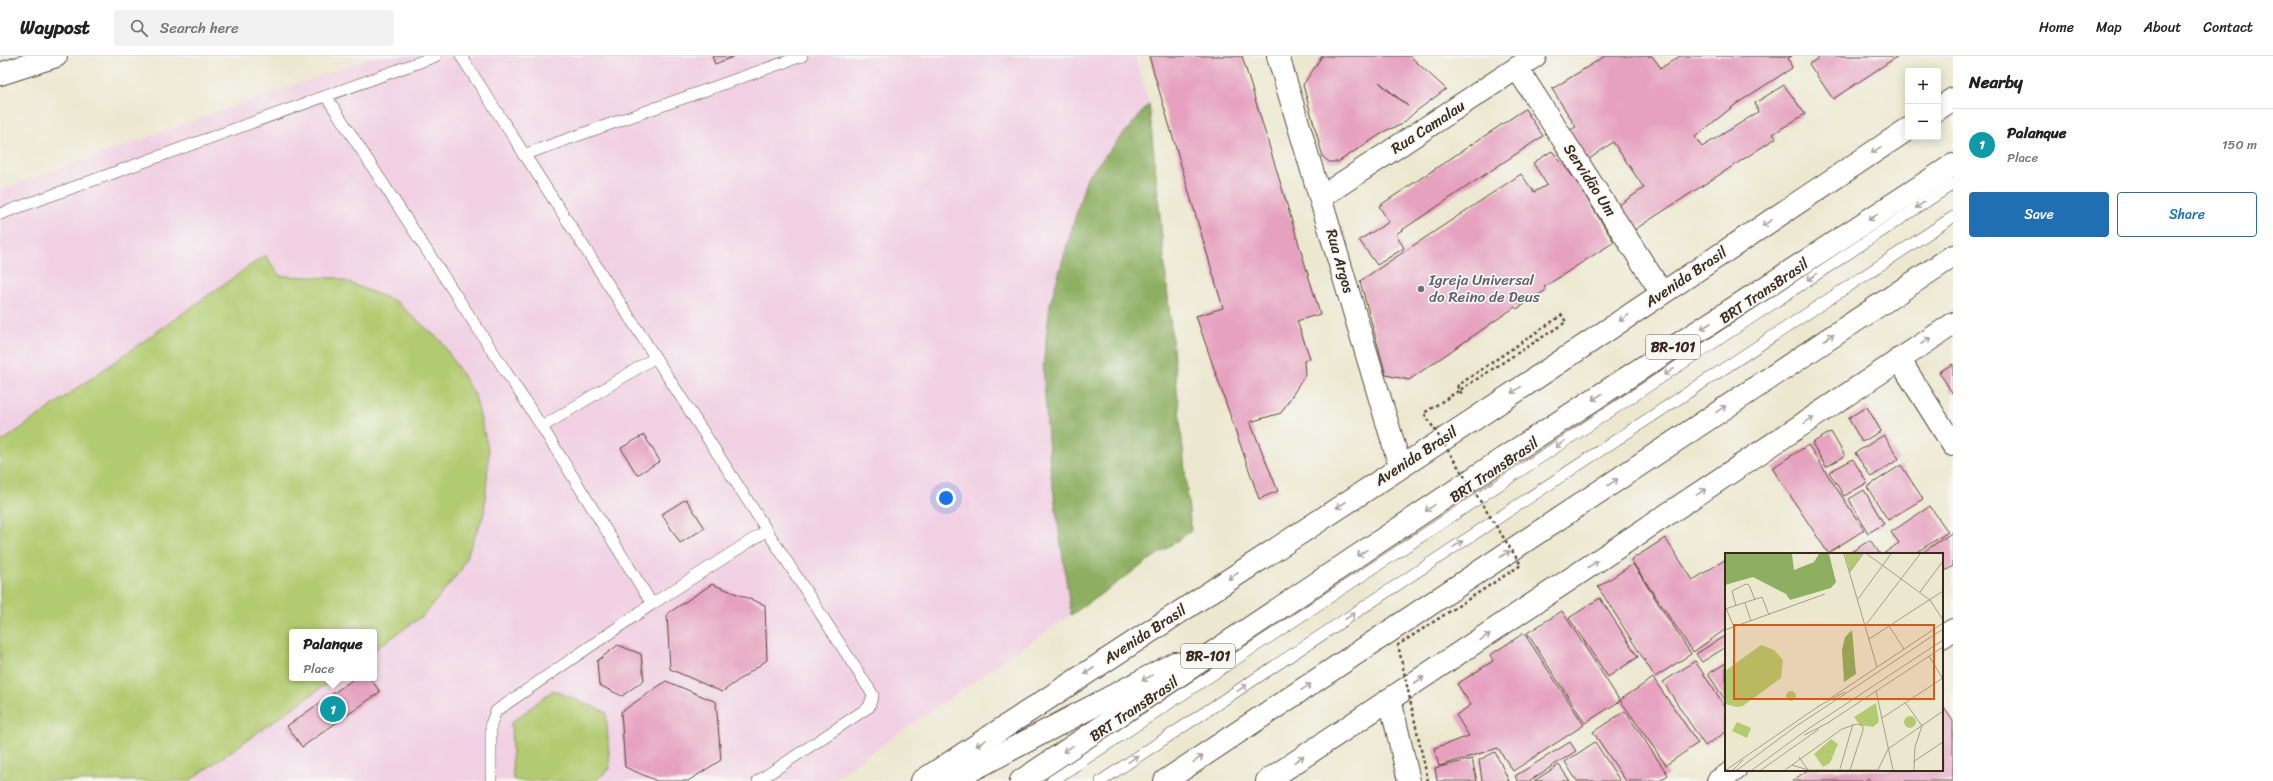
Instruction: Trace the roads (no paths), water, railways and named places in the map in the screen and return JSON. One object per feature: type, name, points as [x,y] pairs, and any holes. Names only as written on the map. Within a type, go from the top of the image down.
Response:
[{"type":"main road","points":[[1,72],[56,56]]},
{"type":"main road","name":"Rua Camalau","points":[[1321,197],[1535,56]]},
{"type":"main road","name":"Rua Argos","points":[[1284,60],[1321,197],[1400,466]]},
{"type":"main road","name":"Servidão Um","points":[[1517,68],[1662,293]]},
{"type":"main road","points":[[1941,107],[1953,99]]},
{"type":"main road","name":"Avenida Brasil","points":[[922,781],[1905,131]]},
{"type":"main road","name":"BR-101","points":[[1021,781],[1514,452],[1953,165]]},
{"type":"main road","points":[[1165,781],[1908,284],[1953,256]]},
{"type":"main road","points":[[1267,781],[1953,324]]},
{"type":"main road","points":[[1899,359],[1953,445]]},
{"type":"main road","points":[[951,781],[1280,608]]},
{"type":"main road","points":[[1943,636],[1953,630]]},
{"type":"main road","points":[[1390,699],[1409,781]]},
{"type":"main road","points":[[1718,781],[1733,771]]},
{"type":"lane","points":[[0,214],[436,56]]},
{"type":"lane","points":[[461,56],[872,695],[870,707],[758,781]]},
{"type":"lane","points":[[524,155],[802,56]]},
{"type":"lane","points":[[326,96],[542,428],[652,604]]},
{"type":"lane","name":"BRT TransBrasil","points":[[1052,781],[1953,184]]},
{"type":"lane","points":[[1101,781],[1953,217]]},
{"type":"lane","points":[[542,428],[654,358]]},
{"type":"lane","points":[[491,781],[491,724],[496,711],[652,604],[766,531]]},
{"type":"place","name":"Igreja Universal do Reino de Deus","points":[[1421,289]]},
{"type":"place","name":"Palanque","points":[[333,709]]}]
